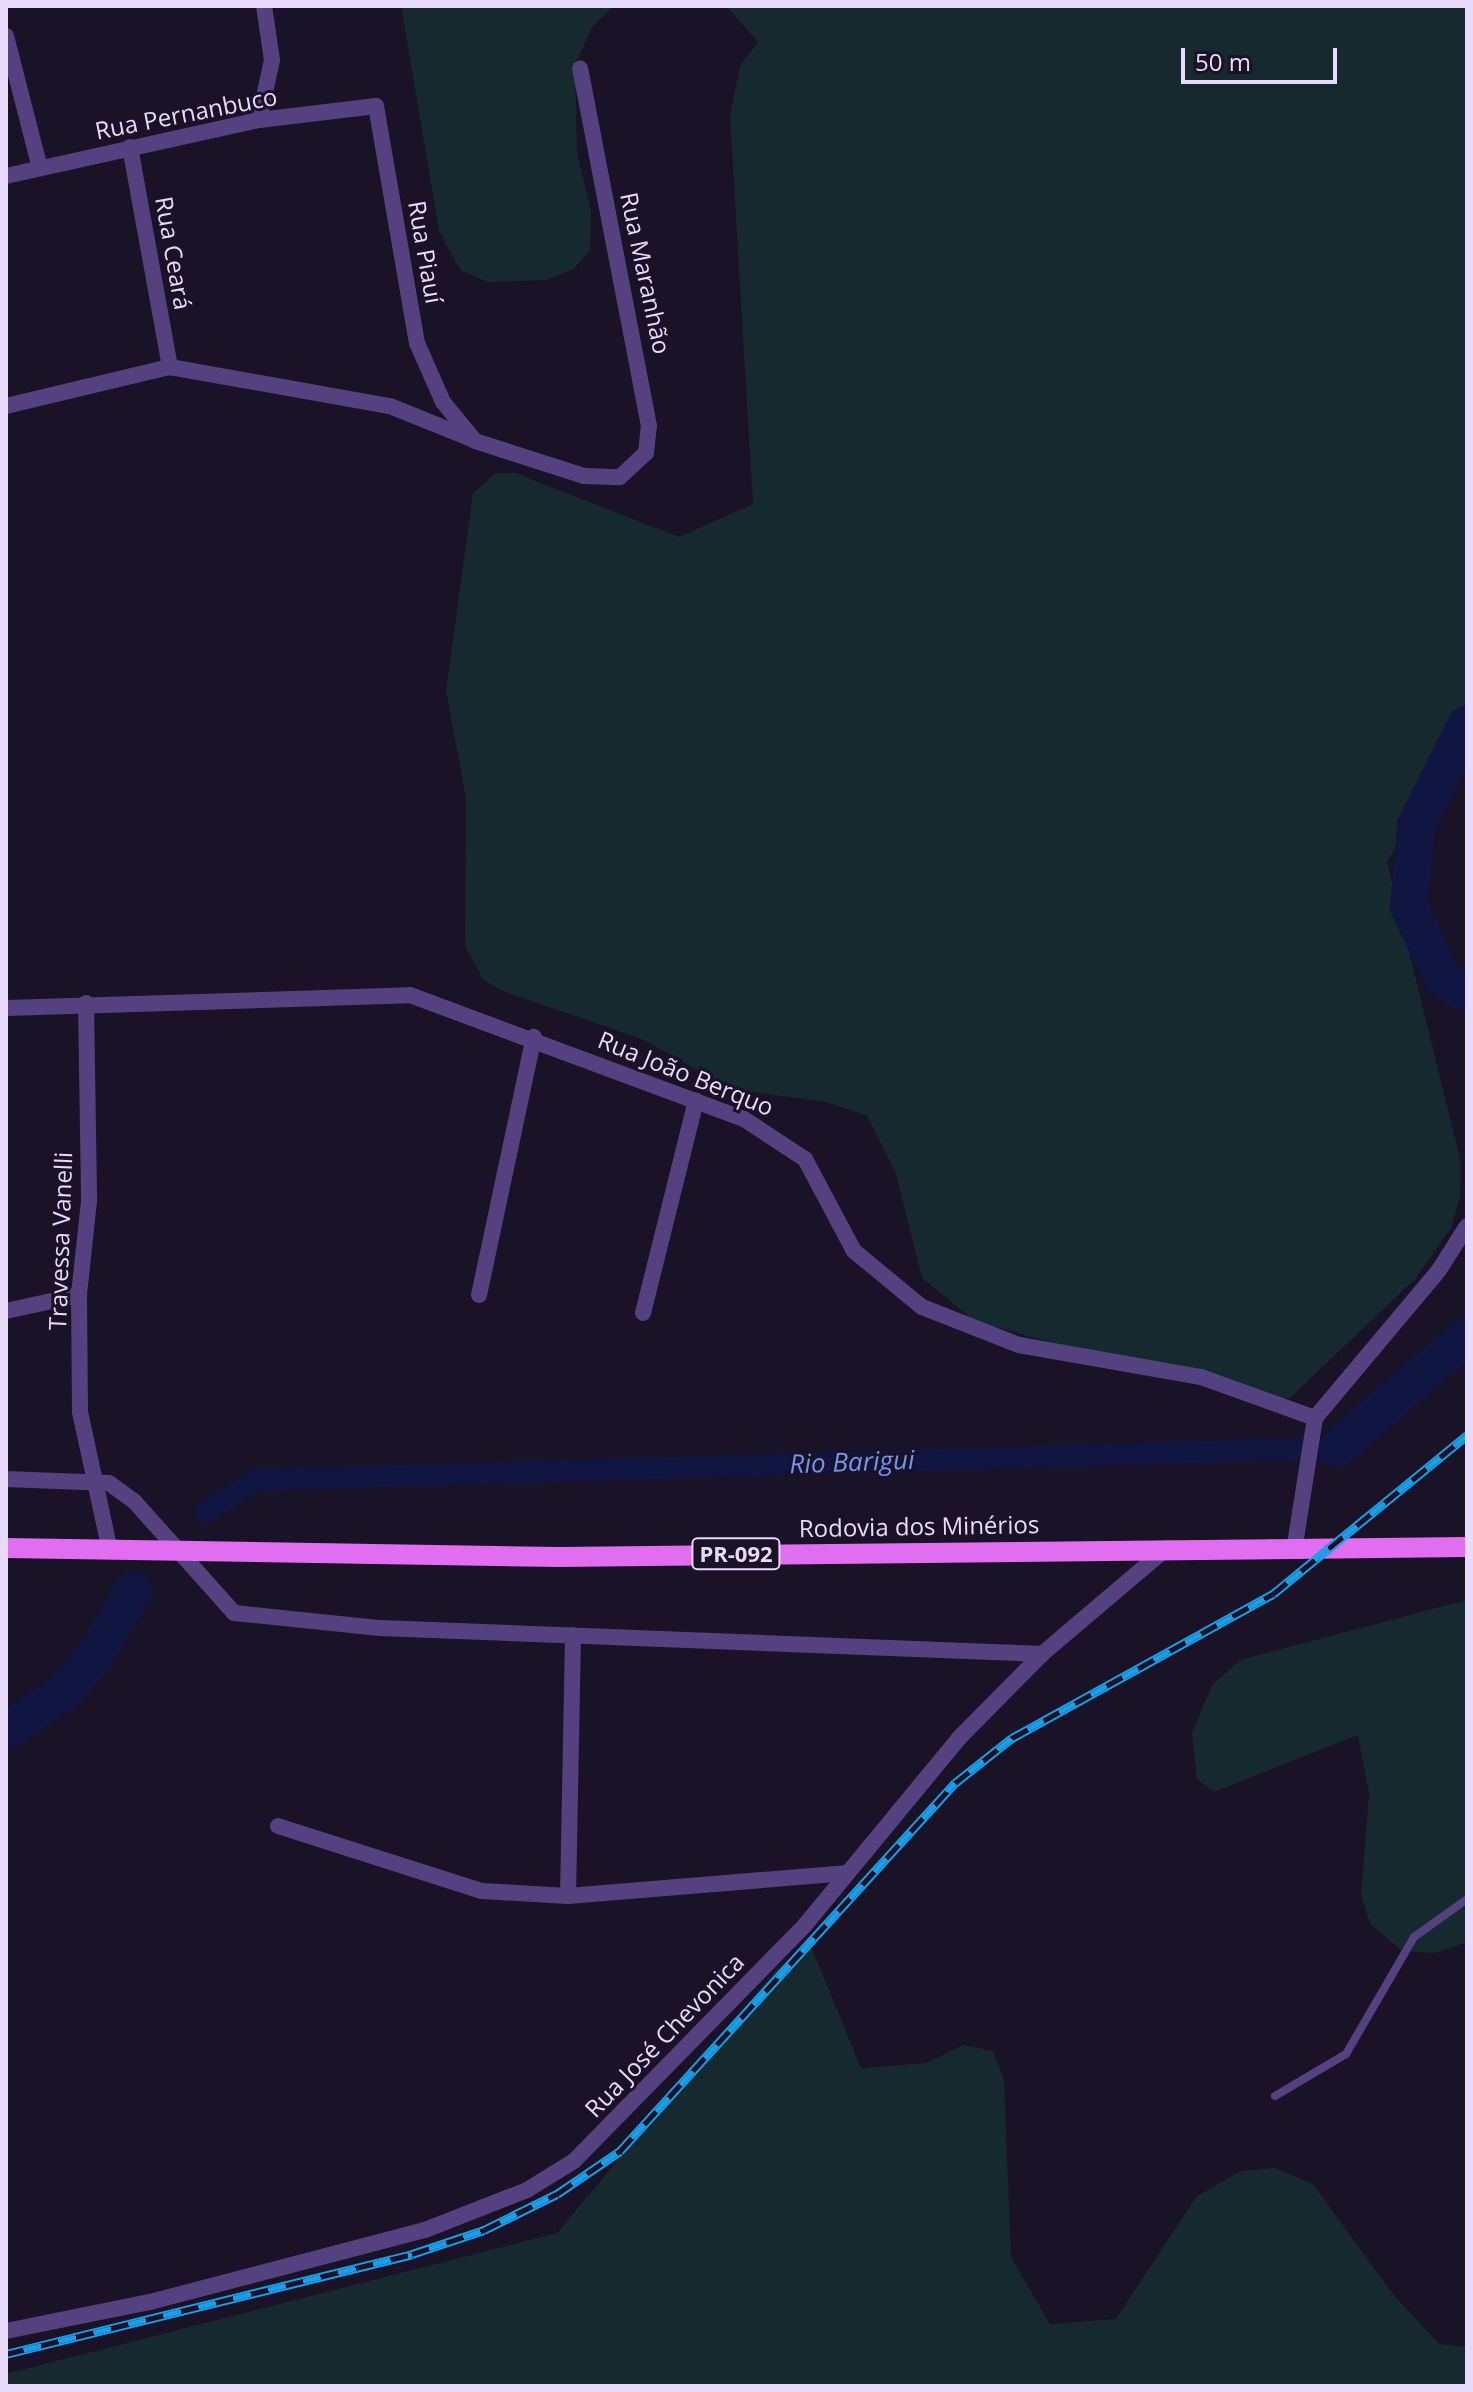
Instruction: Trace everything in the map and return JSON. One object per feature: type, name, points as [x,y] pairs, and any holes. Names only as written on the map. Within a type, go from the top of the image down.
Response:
[{"type":"main road","name":"Rodovia dos Minérios","points":[[6,1548],[559,1557],[1467,1547]]},
{"type":"street","points":[[259,120],[272,60],[264,6]]},
{"type":"street","points":[[6,36],[40,168]]},
{"type":"street","name":"Rua Maranhão","points":[[475,441],[584,476],[620,477],[646,453],[649,426],[580,69]]},
{"type":"street","name":"Rua Pernanbuco","points":[[6,176],[259,120],[376,106]]},
{"type":"street","name":"Rua Piauí","points":[[376,106],[417,343],[443,402],[475,441]]},
{"type":"street","name":"Rua Ceará","points":[[130,147],[170,367]]},
{"type":"street","points":[[6,406],[170,367],[390,406],[475,441]]},
{"type":"street","name":"Rua João Berquo","points":[[6,1008],[86,1003],[410,995],[534,1037],[778,1137],[805,1159],[854,1251],[922,1307],[1019,1345],[1201,1377],[1315,1418]]},
{"type":"street","name":"Travessa Vanelli","points":[[86,1003],[89,1201],[79,1295],[80,1412],[90,1480],[110,1551]]},
{"type":"street","points":[[479,1295],[534,1037]]},
{"type":"street","points":[[643,1313],[696,1101]]},
{"type":"street","points":[[1294,1551],[1315,1418],[1439,1270],[1467,1226]]},
{"type":"street","points":[[6,1311],[79,1295]]},
{"type":"street","points":[[6,1479],[90,1480],[134,1501],[234,1613],[573,1635],[1042,1654]]},
{"type":"street","name":"Rua José Chevonica","points":[[6,2331],[150,2302],[425,2230],[527,2190],[620,2120],[846,1873],[959,1738],[1042,1654],[1167,1548]]},
{"type":"street","points":[[568,1896],[573,1635]]},
{"type":"street","points":[[278,1826],[482,1891],[568,1896],[846,1873]]},
{"type":"lane","points":[[1275,2096],[1346,2054],[1414,1937],[1467,1899]]},
{"type":"shaded area","points":[[401,6],[614,6],[592,27],[575,65],[577,153],[591,211],[590,250],[574,269],[546,280],[488,282],[461,271],[439,231]]},
{"type":"shaded area","points":[[726,6],[1467,6],[1467,737],[1387,862],[1461,1163],[1460,1196],[1451,1228],[1415,1279],[1290,1398],[1261,1401],[975,1321],[922,1278],[896,1174],[867,1116],[827,1102],[731,1089],[644,1040],[500,990],[483,979],[465,946],[466,798],[446,691],[473,493],[496,473],[515,473],[679,537],[753,504],[730,115],[740,66],[758,42]]},
{"type":"shaded area","points":[[1467,1600],[1467,1942],[1435,1953],[1402,1951],[1370,1924],[1361,1895],[1369,1794],[1358,1735],[1214,1792],[1197,1779],[1192,1733],[1212,1685],[1240,1660]]},
{"type":"shaded area","points":[[810,1944],[861,2068],[927,2063],[963,2045],[993,2051],[1004,2079],[1011,2257],[1050,2324],[1116,2319],[1196,2197],[1240,2171],[1275,2168],[1313,2184],[1392,2293],[1439,2344],[1467,2347],[1467,2386],[6,2386],[6,2374],[557,2233],[777,1969]]},
{"type":"waterway","name":"Rio Barigui","points":[[1467,724],[1416,826],[1409,907],[1443,979],[1467,994]]},
{"type":"waterway","name":"Rio Barigui","points":[[1337,1448],[1467,1336]]},
{"type":"waterway","name":"Rio Barigui","points":[[206,1512],[257,1480],[1337,1448]]},
{"type":"waterway","name":"Rio Barigui","points":[[6,1731],[63,1693],[94,1658],[133,1591]]},
{"type":"railway","points":[[6,2354],[412,2254],[484,2230],[557,2194],[620,2151],[955,1783],[1012,1738],[1273,1594],[1467,1435]]}]
